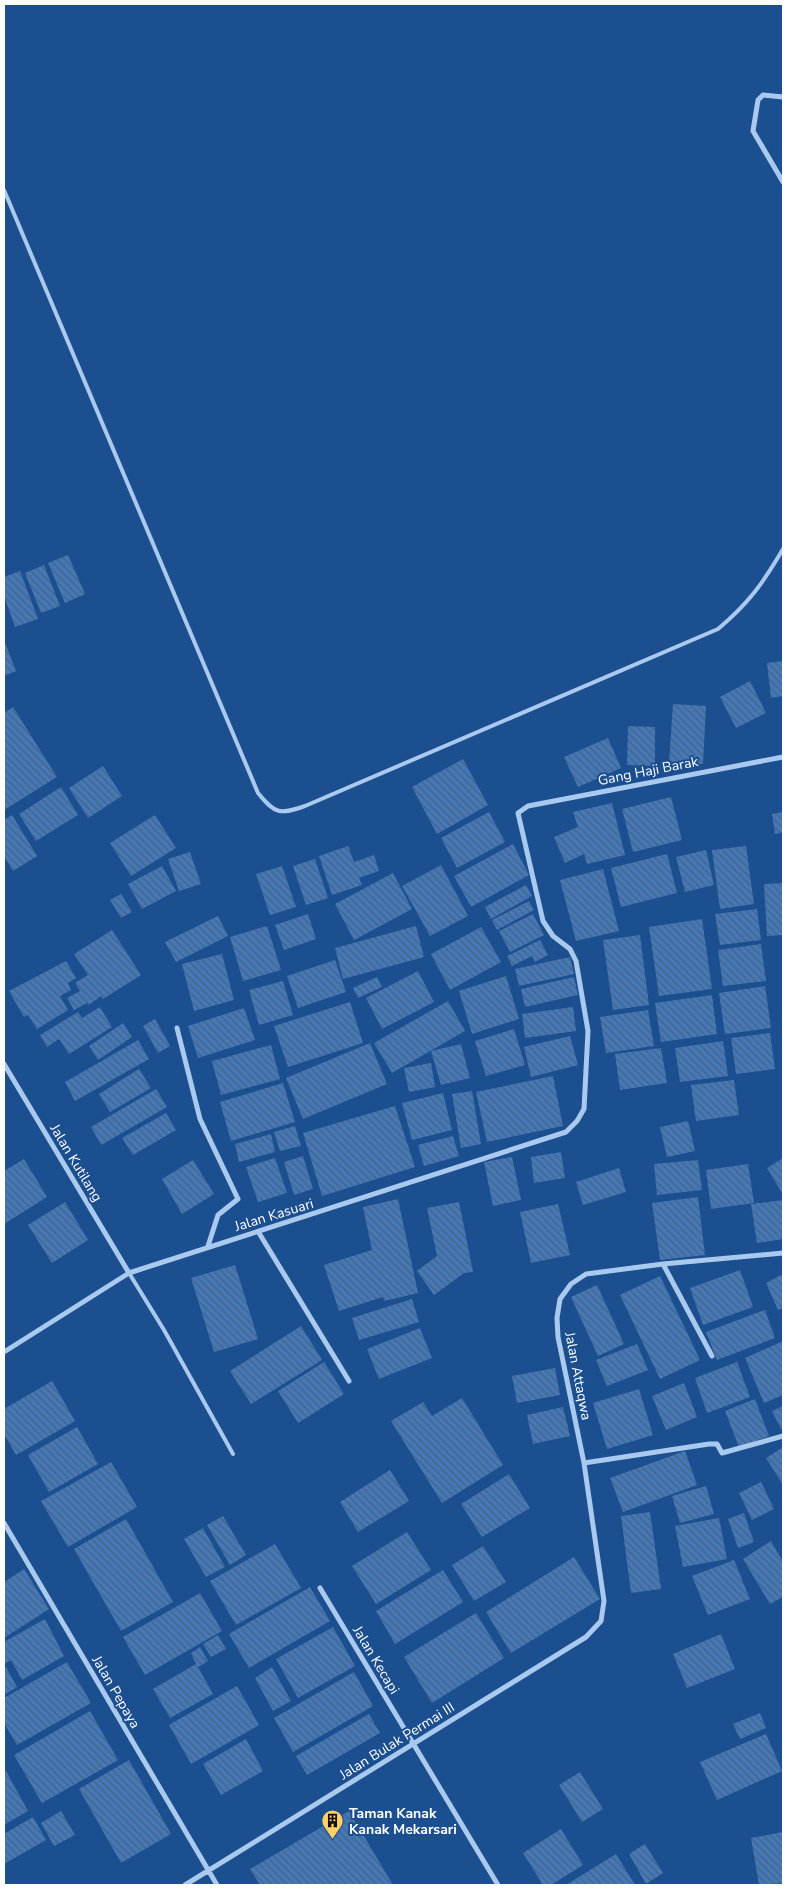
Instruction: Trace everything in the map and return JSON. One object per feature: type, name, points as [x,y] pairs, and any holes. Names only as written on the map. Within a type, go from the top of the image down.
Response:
[{"type":"street","points":[[783,97],[763,95],[758,100],[753,132],[783,182]]},
{"type":"street","name":"Gang Haji Barak","points":[[566,1132],[577,1121],[584,1110],[588,1031],[576,961],[570,949],[553,936],[543,921],[518,813],[528,806],[783,756]]},
{"type":"street","points":[[177,1028],[200,1119],[238,1199],[218,1216],[208,1246]]},
{"type":"street","name":"Jalan Kutilang","points":[[4,1064],[129,1273]]},
{"type":"street","name":"Jalan Kasuari","points":[[4,1352],[129,1273],[566,1132]]},
{"type":"street","points":[[259,1232],[349,1381]]},
{"type":"street","name":"Jalan Attaqwa","points":[[604,1601],[584,1464],[558,1337],[557,1318],[560,1299],[571,1284],[586,1274],[663,1264],[783,1253]]},
{"type":"street","points":[[663,1264],[712,1356]]},
{"type":"street","points":[[584,1464],[709,1444],[717,1444],[722,1453],[783,1436]]},
{"type":"street","name":"Jalan Pepaya","points":[[4,1523],[216,1885]]},
{"type":"street","name":"Jalan Kecapi","points":[[320,1588],[498,1885]]},
{"type":"street","name":"Jalan Bulak Permai III","points":[[185,1885],[209,1872],[586,1637],[601,1621],[604,1601]]},
{"type":"lane","points":[[4,190],[258,793],[277,812],[287,813],[305,806],[718,629],[743,609],[760,588],[783,549]]},
{"type":"lane","points":[[129,1273],[234,1454]]},
{"type":"building","points":[[68,555],[85,594],[65,603],[48,563]]},
{"type":"building","points":[[44,565],[60,606],[41,613],[25,573]]},
{"type":"building","points":[[20,571],[38,619],[15,627],[4,596],[4,577]]},
{"type":"building","points":[[4,640],[16,671],[4,676]]},
{"type":"building","points":[[783,661],[783,696],[771,698],[767,663]]},
{"type":"building","points":[[750,681],[766,713],[736,728],[720,697]]},
{"type":"building","points":[[673,704],[706,706],[703,764],[669,763]]},
{"type":"building","points":[[13,707],[57,777],[4,810],[4,713]]},
{"type":"building","points":[[628,726],[655,727],[655,766],[627,765]]},
{"type":"building","points":[[608,738],[621,768],[578,787],[564,757]]},
{"type":"building","points":[[463,759],[488,805],[437,834],[412,787]]},
{"type":"building","points":[[103,766],[122,796],[88,818],[69,788]]},
{"type":"building","points":[[61,787],[78,815],[36,841],[19,814]]},
{"type":"building","points":[[671,797],[682,840],[633,852],[622,809]]},
{"type":"building","points":[[612,803],[625,855],[587,864],[584,854],[565,863],[554,837],[578,827],[573,812]]},
{"type":"building","points":[[489,812],[505,842],[457,868],[441,838]]},
{"type":"building","points":[[783,812],[783,832],[775,834],[772,814]]},
{"type":"building","points":[[12,815],[37,856],[13,871],[4,856],[4,820]]},
{"type":"building","points":[[155,815],[176,848],[131,876],[110,843]]},
{"type":"building","points":[[513,844],[529,875],[471,907],[454,876]]},
{"type":"building","points":[[348,846],[354,862],[374,855],[379,871],[359,878],[362,885],[332,895],[319,856]]},
{"type":"building","points":[[746,846],[754,904],[720,909],[712,850]]},
{"type":"building","points":[[706,850],[714,885],[685,892],[676,857]]},
{"type":"building","points":[[190,852],[201,884],[179,891],[168,859]]},
{"type":"building","points":[[667,854],[677,893],[621,907],[611,868]]},
{"type":"building","points":[[315,859],[328,898],[306,905],[293,866]]},
{"type":"building","points":[[441,865],[468,916],[430,936],[402,886]]},
{"type":"building","points":[[162,866],[176,891],[142,909],[128,884]]},
{"type":"building","points":[[282,866],[296,907],[270,915],[256,874]]},
{"type":"building","points":[[603,869],[619,931],[576,941],[560,880]]},
{"type":"building","points":[[393,873],[412,909],[354,940],[335,904]]},
{"type":"building","points":[[783,883],[783,935],[767,936],[764,884]]},
{"type":"building","points":[[526,885],[532,896],[491,919],[485,907]]},
{"type":"building","points":[[121,894],[132,912],[121,918],[110,900]]},
{"type":"building","points":[[529,901],[534,910],[497,930],[492,920]]},
{"type":"building","points":[[757,909],[761,940],[720,945],[715,914]]},
{"type":"building","points":[[308,914],[316,939],[284,950],[275,925]]},
{"type":"building","points":[[533,914],[544,935],[510,952],[499,931]]},
{"type":"building","points":[[218,916],[228,936],[176,962],[165,942]]},
{"type":"building","points":[[702,919],[712,989],[659,996],[649,927]]},
{"type":"building","points":[[267,926],[281,970],[243,981],[230,937]]},
{"type":"building","points":[[416,926],[424,957],[343,979],[335,948]]},
{"type":"building","points":[[481,927],[501,962],[450,990],[431,954]]},
{"type":"building","points":[[112,930],[141,975],[103,999],[101,996],[89,1005],[87,1003],[74,1010],[67,998],[80,991],[75,983],[88,975],[74,954]]},
{"type":"building","points":[[640,935],[649,1005],[613,1010],[603,940]]},
{"type":"building","points":[[540,940],[548,955],[535,962],[532,956],[512,966],[507,956]]},
{"type":"building","points":[[761,944],[766,981],[723,986],[718,950]]},
{"type":"building","points":[[222,954],[234,1000],[194,1011],[182,964]]},
{"type":"building","points":[[570,957],[574,974],[519,986],[515,969]]},
{"type":"building","points":[[335,960],[346,992],[298,1008],[287,976]]},
{"type":"building","points":[[66,961],[76,978],[68,983],[71,990],[60,996],[68,1010],[37,1029],[28,1015],[24,1017],[9,991]]},
{"type":"building","points":[[418,971],[434,1002],[382,1029],[366,998]]},
{"type":"building","points":[[506,976],[519,1019],[472,1034],[459,991]]},
{"type":"building","points":[[377,977],[382,987],[358,998],[353,988]]},
{"type":"building","points":[[574,977],[578,995],[525,1007],[521,989]]},
{"type":"building","points":[[283,981],[293,1015],[259,1025],[249,990]]},
{"type":"building","points":[[765,986],[771,1028],[725,1034],[719,993]]},
{"type":"building","points":[[712,995],[717,1034],[661,1042],[655,1003]]},
{"type":"building","points":[[448,1001],[465,1031],[392,1073],[374,1043]]},
{"type":"building","points":[[350,1002],[363,1043],[288,1067],[274,1026]]},
{"type":"building","points":[[100,1007],[112,1027],[69,1054],[59,1039],[47,1047],[40,1035],[78,1012],[82,1018]]},
{"type":"building","points":[[573,1007],[576,1031],[525,1038],[522,1014]]},
{"type":"building","points":[[244,1008],[255,1040],[198,1058],[188,1026]]},
{"type":"building","points":[[648,1010],[654,1046],[606,1053],[600,1017]]},
{"type":"building","points":[[155,1019],[170,1046],[158,1053],[143,1026]]},
{"type":"building","points":[[123,1023],[132,1037],[98,1060],[89,1046]]},
{"type":"building","points":[[514,1029],[525,1065],[486,1076],[475,1041]]},
{"type":"building","points":[[770,1033],[775,1069],[736,1074],[731,1038]]},
{"type":"building","points":[[570,1036],[578,1065],[531,1077],[524,1047]]},
{"type":"building","points":[[138,1040],[149,1059],[75,1101],[65,1082]]},
{"type":"building","points":[[723,1041],[728,1076],[680,1082],[675,1048]]},
{"type":"building","points":[[370,1043],[387,1084],[303,1119],[286,1078]]},
{"type":"building","points":[[461,1044],[470,1078],[441,1085],[431,1051]]},
{"type":"building","points":[[271,1045],[280,1079],[221,1095],[212,1061]]},
{"type":"building","points":[[661,1048],[667,1083],[620,1090],[615,1054]]},
{"type":"building","points":[[431,1063],[435,1087],[409,1092],[404,1068]]},
{"type":"building","points":[[139,1069],[151,1088],[110,1112],[99,1094]]},
{"type":"building","points":[[553,1076],[563,1126],[487,1142],[476,1092]]},
{"type":"building","points":[[734,1080],[739,1115],[696,1121],[691,1085]]},
{"type":"building","points":[[283,1083],[295,1122],[231,1141],[220,1102]]},
{"type":"building","points":[[156,1089],[167,1107],[101,1145],[91,1127]]},
{"type":"building","points":[[472,1091],[481,1144],[461,1148],[452,1094]]},
{"type":"building","points":[[443,1093],[452,1130],[412,1140],[402,1103]]},
{"type":"building","points":[[395,1106],[415,1167],[322,1196],[303,1133]]},
{"type":"building","points":[[166,1113],[176,1130],[133,1155],[122,1138]]},
{"type":"building","points":[[688,1121],[695,1151],[667,1157],[660,1127]]},
{"type":"building","points":[[295,1126],[301,1146],[280,1151],[274,1132]]},
{"type":"building","points":[[271,1134],[275,1152],[239,1162],[235,1144]]},
{"type":"building","points":[[453,1136],[459,1156],[424,1166],[418,1145]]},
{"type":"building","points":[[561,1152],[565,1178],[534,1183],[531,1157]]},
{"type":"building","points":[[303,1156],[313,1189],[294,1195],[284,1162]]},
{"type":"building","points":[[512,1157],[521,1200],[493,1206],[484,1162]]},
{"type":"building","points":[[275,1158],[287,1193],[258,1202],[246,1167]]},
{"type":"building","points":[[783,1158],[783,1192],[782,1193],[767,1168]]},
{"type":"building","points":[[24,1159],[47,1197],[4,1224],[4,1171]]},
{"type":"building","points":[[193,1160],[214,1194],[182,1214],[162,1179]]},
{"type":"building","points":[[698,1160],[702,1190],[657,1195],[654,1164]]},
{"type":"building","points":[[748,1164],[754,1203],[711,1209],[706,1170]]},
{"type":"building","points":[[619,1168],[626,1192],[583,1205],[576,1182]]},
{"type":"building","points":[[698,1197],[705,1255],[660,1260],[652,1203]]},
{"type":"building","points":[[398,1199],[418,1293],[384,1301],[383,1297],[339,1311],[324,1265],[372,1250],[363,1207]]},
{"type":"building","points":[[783,1200],[783,1239],[757,1243],[751,1204]]},
{"type":"building","points":[[65,1202],[88,1240],[52,1263],[28,1225]]},
{"type":"building","points":[[459,1202],[473,1272],[464,1273],[434,1295],[417,1271],[437,1256],[427,1208]]},
{"type":"building","points":[[558,1204],[570,1255],[531,1263],[520,1212]]},
{"type":"building","points":[[235,1265],[258,1339],[214,1352],[191,1278]]},
{"type":"building","points":[[740,1270],[753,1307],[703,1325],[690,1288]]},
{"type":"building","points":[[783,1274],[783,1308],[778,1310],[766,1283]]},
{"type":"building","points":[[660,1276],[700,1360],[660,1379],[620,1295]]},
{"type":"building","points":[[597,1285],[624,1344],[598,1356],[571,1297]]},
{"type":"building","points":[[412,1299],[419,1322],[359,1340],[352,1318]]},
{"type":"building","points":[[765,1310],[775,1338],[717,1360],[706,1332]]},
{"type":"building","points":[[301,1326],[322,1360],[251,1404],[230,1371]]},
{"type":"building","points":[[420,1328],[432,1358],[379,1379],[367,1349]]},
{"type":"building","points":[[783,1341],[783,1395],[764,1403],[745,1358]]},
{"type":"building","points":[[637,1344],[648,1370],[607,1386],[596,1360]]},
{"type":"building","points":[[324,1362],[344,1394],[298,1423],[278,1391]]},
{"type":"building","points":[[737,1362],[750,1397],[707,1413],[695,1378]]},
{"type":"building","points":[[555,1368],[560,1395],[517,1403],[512,1376]]},
{"type":"building","points":[[52,1381],[75,1421],[16,1455],[4,1434],[4,1409]]},
{"type":"building","points":[[684,1383],[697,1417],[666,1430],[652,1396]]},
{"type":"building","points":[[639,1389],[653,1435],[607,1449],[593,1403]]},
{"type":"building","points":[[462,1398],[503,1465],[442,1503],[391,1421],[423,1402],[432,1416]]},
{"type":"building","points":[[755,1399],[769,1436],[739,1447],[725,1411]]},
{"type":"building","points":[[783,1406],[783,1428],[781,1429],[772,1411]]},
{"type":"building","points":[[563,1407],[570,1436],[533,1444],[527,1415]]},
{"type":"building","points":[[77,1427],[98,1464],[49,1492],[28,1455]]},
{"type":"building","points":[[783,1447],[783,1485],[766,1458]]},
{"type":"building","points":[[685,1451],[697,1485],[623,1512],[610,1478]]},
{"type":"building","points":[[111,1462],[137,1507],[68,1547],[41,1501]]},
{"type":"building","points":[[390,1470],[409,1501],[358,1532],[340,1502]]},
{"type":"building","points":[[509,1474],[530,1508],[482,1537],[461,1504]]},
{"type":"building","points":[[761,1482],[774,1509],[752,1520],[739,1493]]},
{"type":"building","points":[[706,1486],[714,1514],[680,1523],[672,1496]]},
{"type":"building","points":[[650,1512],[661,1589],[631,1593],[621,1516]]},
{"type":"building","points":[[744,1513],[754,1542],[738,1548],[728,1519]]},
{"type":"building","points":[[223,1516],[246,1555],[230,1565],[207,1525]]},
{"type":"building","points":[[719,1518],[727,1559],[683,1567],[675,1526]]},
{"type":"building","points":[[126,1519],[173,1602],[121,1631],[74,1549]]},
{"type":"building","points":[[203,1528],[225,1567],[206,1577],[184,1539]]},
{"type":"building","points":[[407,1532],[431,1570],[376,1604],[352,1566]]},
{"type":"building","points":[[771,1541],[783,1562],[783,1597],[770,1604],[743,1559]]},
{"type":"building","points":[[275,1544],[301,1588],[236,1625],[210,1581]]},
{"type":"building","points":[[483,1546],[506,1582],[474,1601],[452,1565]]},
{"type":"building","points":[[574,1557],[600,1599],[511,1653],[486,1612]]},
{"type":"building","points":[[734,1560],[750,1599],[708,1615],[692,1576]]},
{"type":"building","points":[[24,1569],[49,1609],[4,1638],[4,1582]]},
{"type":"building","points":[[443,1570],[463,1602],[395,1644],[376,1611]]},
{"type":"building","points":[[310,1587],[330,1621],[249,1668],[229,1634]]},
{"type":"building","points":[[200,1593],[222,1631],[145,1675],[123,1637]]},
{"type":"building","points":[[476,1613],[504,1658],[432,1703],[404,1657]]},
{"type":"building","points":[[45,1619],[64,1656],[22,1680],[11,1660],[4,1664],[4,1642]]},
{"type":"building","points":[[333,1627],[355,1666],[298,1698],[276,1659]]},
{"type":"building","points":[[721,1634],[735,1669],[687,1688],[673,1654]]},
{"type":"building","points":[[218,1635],[226,1649],[211,1657],[203,1644]]},
{"type":"building","points":[[200,1647],[208,1661],[198,1667],[213,1694],[170,1718],[153,1689],[196,1664],[191,1653]]},
{"type":"building","points":[[67,1662],[91,1703],[17,1745],[4,1723],[4,1698]]},
{"type":"building","points":[[6,1667],[17,1687],[4,1695],[4,1668]]},
{"type":"building","points":[[272,1667],[291,1701],[273,1711],[255,1678]]},
{"type":"building","points":[[354,1672],[373,1706],[293,1752],[274,1718]]},
{"type":"building","points":[[237,1686],[259,1725],[191,1764],[169,1725]]},
{"type":"building","points":[[90,1711],[118,1760],[42,1803],[14,1755]]},
{"type":"building","points":[[760,1713],[766,1728],[740,1739],[733,1724]]},
{"type":"building","points":[[369,1714],[380,1733],[307,1775],[296,1756]]},
{"type":"building","points":[[766,1734],[782,1771],[717,1800],[700,1762]]},
{"type":"building","points":[[246,1739],[263,1771],[221,1795],[203,1764]]},
{"type":"building","points":[[129,1760],[171,1834],[121,1863],[79,1789]]},
{"type":"building","points":[[6,1771],[28,1811],[4,1825],[4,1772]]},
{"type":"building","points":[[580,1772],[603,1809],[582,1822],[559,1785]]},
{"type":"building","points":[[61,1811],[75,1835],[54,1846],[41,1823]]},
{"type":"building","name":"Taman Kanak Kanak Mekarsari","points":[[349,1811],[393,1885],[260,1885],[250,1869]]},
{"type":"building","points":[[33,1817],[46,1840],[4,1864],[4,1834]]},
{"type":"building","points":[[561,1829],[583,1865],[551,1885],[543,1885],[523,1853]]},
{"type":"building","points":[[783,1832],[783,1883],[759,1885],[751,1838]]},
{"type":"building","points":[[645,1844],[663,1873],[646,1884],[629,1854]]},
{"type":"building","points":[[616,1854],[635,1885],[566,1885]]},
{"type":"place","name":"Taman Kanak Kanak Mekarsari","points":[[333,1840]]}]
